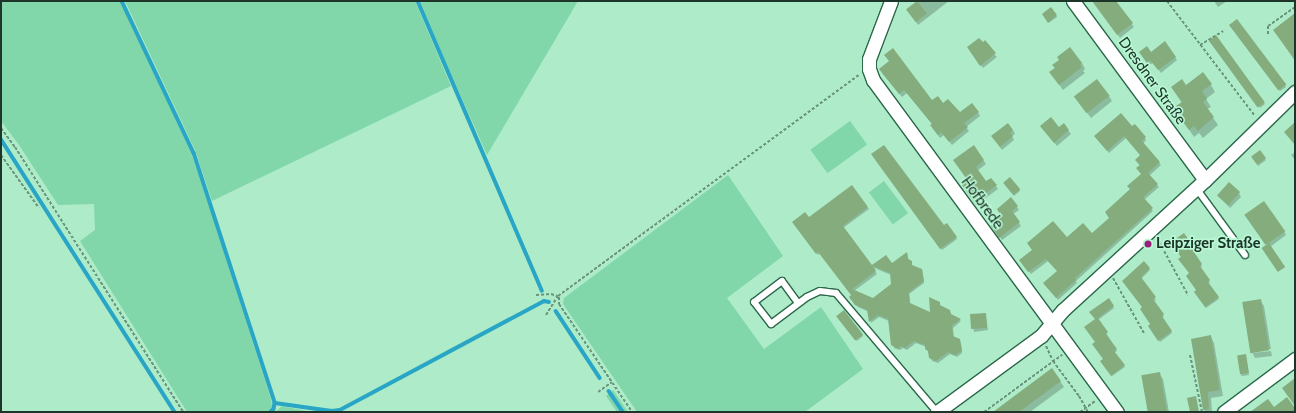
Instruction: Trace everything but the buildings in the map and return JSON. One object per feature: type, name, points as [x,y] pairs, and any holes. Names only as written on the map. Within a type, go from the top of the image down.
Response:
[{"type":"street","points":[[869,69],[869,59],[891,1]]},
{"type":"street","name":"Dresdner Straße","points":[[1073,1],[1201,184]]},
{"type":"street","name":"Hofbrede","points":[[869,69],[873,80],[1050,323],[1117,412]]},
{"type":"street","points":[[937,412],[1041,336],[1050,323],[1201,184],[1295,92]]},
{"type":"street","points":[[1224,412],[1295,359]]},
{"type":"lane","points":[[1201,184],[1245,255]]},
{"type":"lane","points":[[798,302],[782,281],[754,302],[770,324],[798,302],[820,291],[836,293],[937,412]]},
{"type":"path","points":[[1167,1],[1263,124]]},
{"type":"path","points":[[1268,34],[1268,26],[1295,7]]},
{"type":"path","points":[[1200,45],[1223,31]]},
{"type":"path","points":[[546,315],[558,296],[863,71],[869,69]]},
{"type":"path","points":[[1,128],[15,147],[183,412]]},
{"type":"path","points":[[1,155],[39,208]]},
{"type":"path","points":[[1151,230],[1158,239],[1188,295]]},
{"type":"path","points":[[1107,269],[1144,333]]},
{"type":"path","points":[[536,295],[551,294],[558,296]]},
{"type":"path","points":[[558,296],[559,304],[632,412]]},
{"type":"path","points":[[1041,336],[1052,362],[1080,396],[1088,412]]},
{"type":"path","points":[[984,412],[1061,355]]},
{"type":"path","points":[[1190,355],[1202,412]]},
{"type":"path","points":[[598,392],[612,382]]},
{"type":"path","points":[[1080,412],[1092,403]]},
{"type":"green space","points":[[1,1],[118,1],[122,3],[191,153],[271,399],[272,407],[267,412],[187,412],[80,241],[95,230],[94,204],[58,205],[19,145],[1,121]]},
{"type":"green space","points":[[125,1],[415,1],[451,86],[212,201],[195,150]]},
{"type":"green space","points":[[420,1],[578,1],[487,155],[451,74]]},
{"type":"green space","points":[[850,121],[867,144],[827,173],[810,150]]},
{"type":"green space","points":[[728,175],[783,256],[727,298],[764,349],[821,307],[863,369],[805,412],[637,412],[563,304],[564,298]]},
{"type":"green space","points":[[884,181],[908,213],[893,224],[869,192]]},
{"type":"green space","points":[[613,390],[628,412],[617,412],[606,396]]},
{"type":"green space","points":[[282,406],[311,412],[275,412]]},
{"type":"waterway","points":[[122,1],[194,153],[275,403],[274,409],[271,412]]},
{"type":"waterway","points":[[418,1],[542,291]]},
{"type":"waterway","points":[[1,139],[175,412]]},
{"type":"waterway","points":[[275,403],[331,411],[340,410],[544,301],[549,302]]},
{"type":"waterway","points":[[556,311],[600,378]]},
{"type":"waterway","points":[[609,391],[623,412]]},
{"type":"place","name":"Leipziger Straße","points":[[1148,244]]}]
